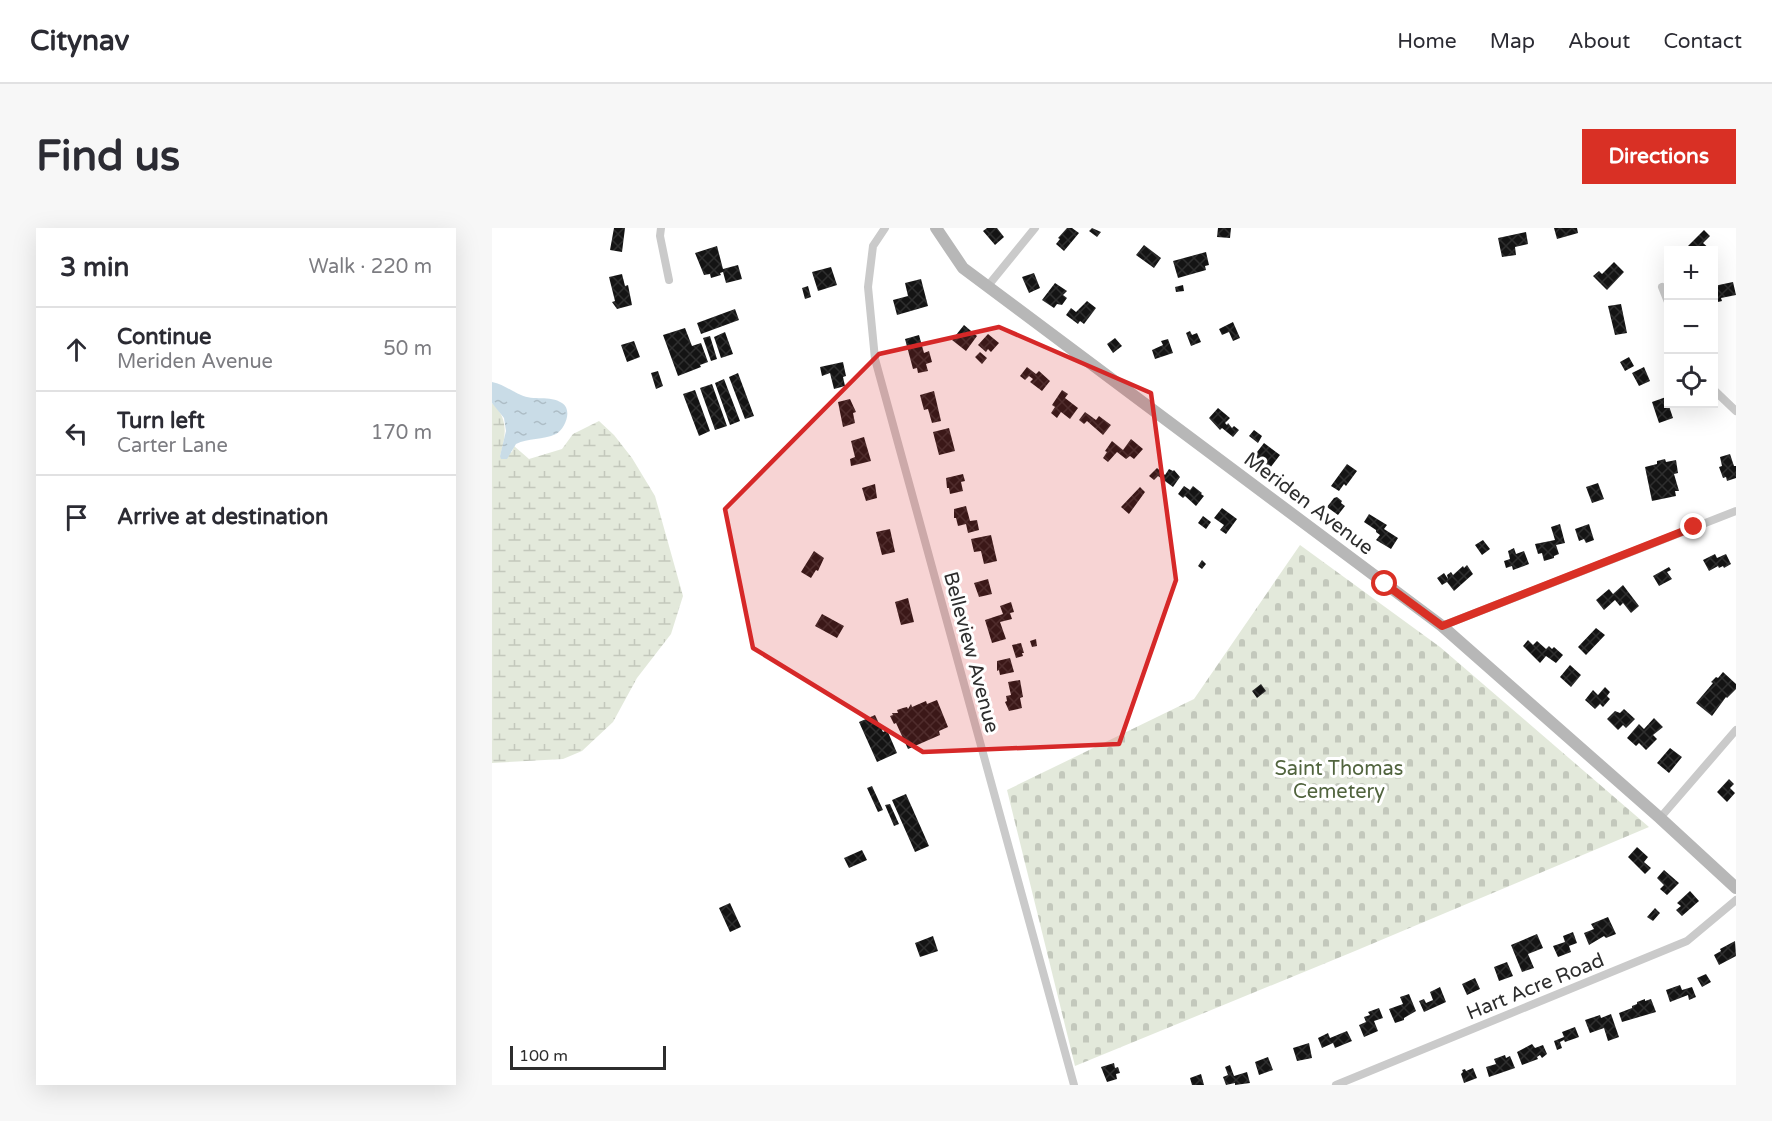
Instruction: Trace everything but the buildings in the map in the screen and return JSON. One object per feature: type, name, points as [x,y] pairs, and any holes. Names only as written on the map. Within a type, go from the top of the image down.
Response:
[{"type":"main road","name":"Meriden Avenue","points":[[936,228],[963,268],[987,287],[1442,626],[1736,888]]},
{"type":"street","points":[[662,228],[660,236],[669,280]]},
{"type":"street","name":"Belleview Avenue","points":[[885,228],[873,246],[868,287],[875,358],[1074,1085]]},
{"type":"street","points":[[987,287],[1035,228]]},
{"type":"street","points":[[1662,287],[1667,300]]},
{"type":"street","points":[[1718,395],[1736,411]]},
{"type":"street","points":[[1442,626],[1736,511]]},
{"type":"street","points":[[1660,818],[1736,730]]},
{"type":"street","name":"Hart Acre Road","points":[[1336,1085],[1687,941],[1736,900]]},
{"type":"highlighted area","points":[[999,327],[1151,393],[1176,580],[1119,744],[923,752],[753,648],[725,509],[879,354]]},
{"type":"green space","points":[[492,403],[504,421],[504,442],[500,456],[512,452],[514,446],[529,459],[562,449],[573,434],[599,421],[614,435],[632,458],[655,496],[683,596],[671,634],[637,678],[613,722],[582,751],[563,759],[492,763]]},
{"type":"green space","name":"Saint Thomas Cemetery","points":[[1300,545],[1440,647],[1649,827],[1075,1066],[1007,790],[1194,699]]},
{"type":"water","points":[[492,382],[526,397],[552,399],[562,403],[567,410],[567,415],[562,428],[551,436],[516,444],[507,459],[501,459],[506,431],[504,418],[492,403]]},
{"type":"route","points":[[1385,584],[1442,626],[1694,527]]}]
